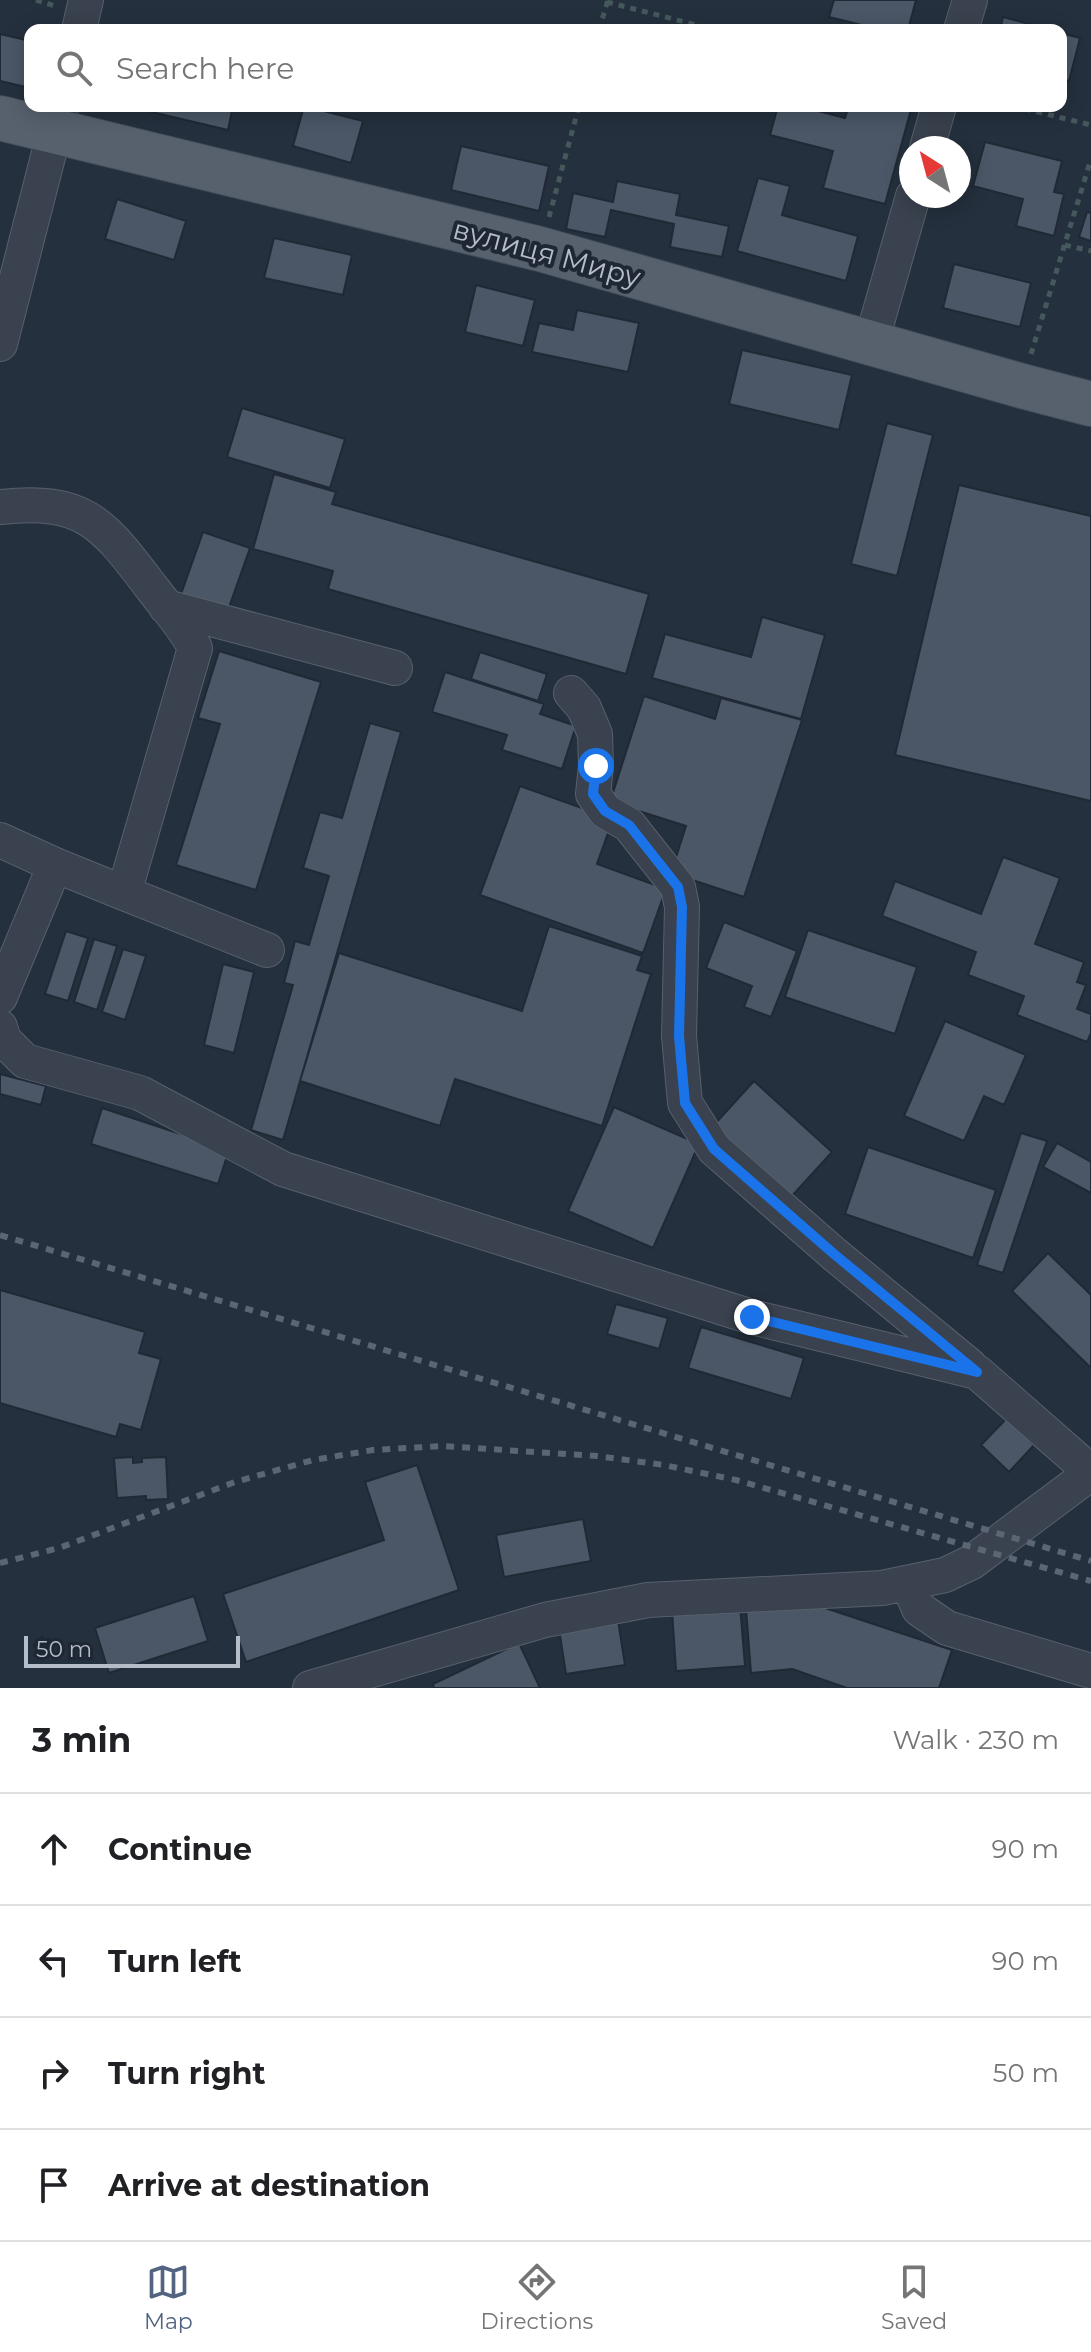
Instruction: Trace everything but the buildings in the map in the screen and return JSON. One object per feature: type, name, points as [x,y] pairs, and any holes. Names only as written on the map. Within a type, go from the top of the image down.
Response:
[{"type":"main road","name":"вулиця Миру","points":[[0,118],[58,118],[1091,404]]},
{"type":"street","points":[[80,24],[86,0]]},
{"type":"street","points":[[963,24],[970,0]]},
{"type":"street","points":[[930,136],[937,112]]},
{"type":"street","points":[[0,344],[58,118]]},
{"type":"street","points":[[871,343],[910,208]]},
{"type":"street","points":[[0,507],[59,506],[88,517],[117,541],[185,629],[195,648],[124,893]]},
{"type":"street","points":[[166,607],[395,668]]},
{"type":"street","points":[[310,1688],[545,1620],[648,1600],[882,1588],[945,1575],[972,1562],[1091,1473],[714,1149],[685,1103],[679,1036],[682,907],[678,887],[629,825],[605,811],[593,794],[595,734],[584,708],[571,693]]},
{"type":"street","points":[[0,840],[267,950]]},
{"type":"street","points":[[0,997],[55,865]]},
{"type":"street","points":[[0,1027],[4,1040],[25,1061],[140,1093],[283,1169],[752,1317],[977,1372]]},
{"type":"street","points":[[908,1583],[919,1609],[947,1628],[1091,1671]]},
{"type":"path","points":[[601,24],[607,1],[693,24]]},
{"type":"path","points":[[540,249],[577,112]]},
{"type":"path","points":[[1038,112],[1091,125]]},
{"type":"path","points":[[1022,386],[1091,159]]},
{"type":"path","points":[[1065,245],[1091,251]]},
{"type":"railway","points":[[0,1235],[1091,1561]]},
{"type":"railway","points":[[0,1563],[59,1548],[235,1482],[313,1460],[373,1450],[442,1446],[597,1456],[664,1465],[736,1480],[1091,1581]]},
{"type":"route","points":[[596,766],[593,794],[605,811],[629,825],[678,887],[682,907],[679,1036],[685,1103],[714,1149],[834,1254],[977,1372],[752,1317]]}]
